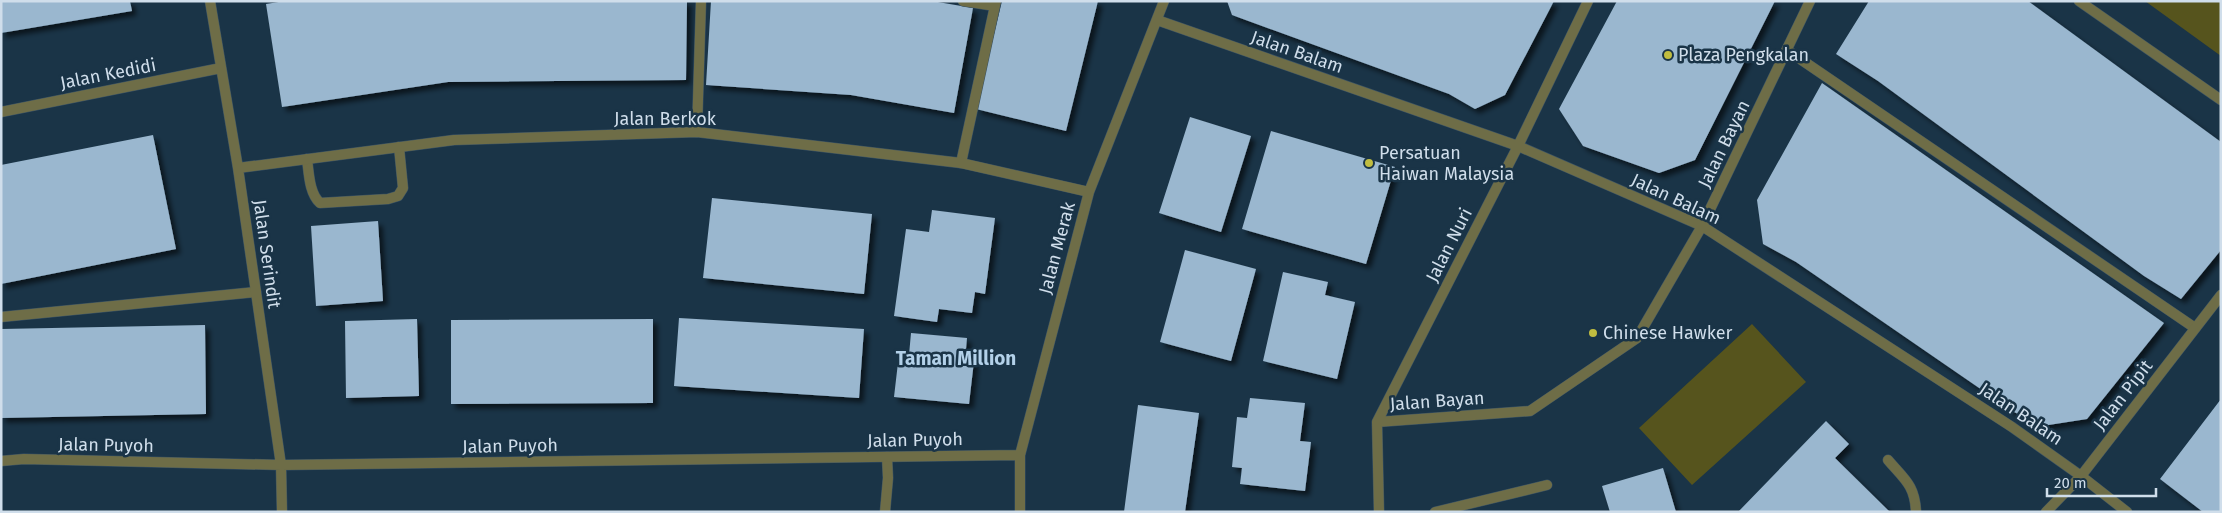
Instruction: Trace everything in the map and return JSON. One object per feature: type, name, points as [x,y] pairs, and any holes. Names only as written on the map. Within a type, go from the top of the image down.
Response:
[{"type":"street","name":"Jalan Serindit","points":[[210,1],[238,168],[281,465],[282,512]]},
{"type":"street","points":[[697,132],[701,1]]},
{"type":"street","points":[[960,163],[996,4],[963,1]]},
{"type":"street","name":"Jalan Merak","points":[[1020,512],[1020,455],[1089,192],[1164,1]]},
{"type":"street","name":"Jalan Nuri","points":[[1379,512],[1377,422],[1518,146],[1588,1]]},
{"type":"street","name":"Jalan Bayan","points":[[1377,422],[1530,411],[1637,338],[1702,226],[1810,1]]},
{"type":"street","points":[[2078,1],[2221,100]]},
{"type":"street","name":"Jalan Balam","points":[[1157,20],[1518,146],[1702,226],[2012,427],[2081,476],[2127,512]]},
{"type":"street","points":[[1787,50],[2195,328]]},
{"type":"street","name":"Jalan Kedidi","points":[[1,112],[221,68]]},
{"type":"street","name":"Jalan Berkok","points":[[238,168],[454,140],[697,132],[960,163],[1089,192]]},
{"type":"street","points":[[307,159],[312,192],[315,199],[320,203],[388,199],[398,196],[403,188],[399,147]]},
{"type":"street","points":[[1,317],[256,292]]},
{"type":"street","name":"Jalan Pipit","points":[[2046,512],[2081,476],[2221,295]]},
{"type":"street","name":"Jalan Puyoh","points":[[1,461],[24,459],[281,465],[1020,455]]},
{"type":"street","points":[[885,512],[888,478],[887,457]]},
{"type":"street","points":[[1888,460],[1911,488],[1915,496],[1916,512]]},
{"type":"street","points":[[1435,512],[1547,485]]},
{"type":"shaded area","points":[[2145,1],[2221,1],[2221,56]]},
{"type":"shaded area","points":[[1752,324],[1806,382],[1692,485],[1639,428]]},
{"type":"building","points":[[1,1],[130,1],[132,11],[1,33]]},
{"type":"building","points":[[285,1],[687,1],[686,80],[448,82],[282,107],[266,4]]},
{"type":"building","points":[[711,1],[932,1],[973,8],[954,113],[851,95],[706,85]]},
{"type":"building","points":[[1002,1],[1098,1],[1066,131],[976,109]]},
{"type":"building","points":[[1227,1],[1554,1],[1505,95],[1475,109],[1449,94],[1232,15]]},
{"type":"building","name":"Plaza Pengkalan","points":[[1617,1],[1775,1],[1695,160],[1659,173],[1583,146],[1559,109]]},
{"type":"building","points":[[1869,1],[2028,1],[2221,142],[2221,250],[2181,299],[2144,276],[1878,81],[1836,54]]},
{"type":"building","points":[[1822,83],[2164,323],[2087,419],[2042,426],[2014,412],[1796,262],[1763,244],[1757,200]]},
{"type":"building","points":[[1190,117],[1251,136],[1221,232],[1159,213]]},
{"type":"building","points":[[1271,131],[1395,167],[1366,264],[1242,229]]},
{"type":"building","points":[[153,135],[176,249],[1,284],[1,165]]},
{"type":"building","points":[[712,198],[872,214],[864,294],[703,278]]},
{"type":"building","points":[[932,210],[995,218],[985,294],[975,292],[972,313],[939,309],[937,322],[894,316],[906,229],[929,232]]},
{"type":"building","points":[[378,221],[383,301],[316,306],[311,226]]},
{"type":"building","points":[[1185,250],[1256,269],[1231,361],[1160,342]]},
{"type":"building","points":[[1283,272],[1328,282],[1325,295],[1355,302],[1337,379],[1263,361]]},
{"type":"building","points":[[679,318],[864,329],[859,398],[674,386]]},
{"type":"building","points":[[417,319],[419,396],[346,398],[345,321]]},
{"type":"building","points":[[653,319],[653,403],[451,404],[451,320]]},
{"type":"building","points":[[205,325],[206,414],[1,418],[1,329]]},
{"type":"building","points":[[911,333],[967,338],[965,360],[974,361],[969,404],[894,397],[899,354],[909,355]]},
{"type":"building","points":[[1250,398],[1305,403],[1300,441],[1311,442],[1305,491],[1240,484],[1242,468],[1232,467],[1237,417],[1247,418]]},
{"type":"building","points":[[2221,399],[2221,512],[2203,512],[2160,479]]},
{"type":"building","points":[[1138,405],[1199,413],[1185,512],[1124,512]]},
{"type":"building","points":[[1826,421],[1849,444],[1835,458],[1890,512],[1738,512]]},
{"type":"building","points":[[1663,468],[1676,512],[1610,512],[1602,486]]},
{"type":"place","name":"Plaza Pengkalan","points":[[1668,55]]},
{"type":"place","name":"Persatuan Haiwan Malaysia","points":[[1369,163]]},
{"type":"place","name":"Chinese Hawker","points":[[1593,333]]},
{"type":"district","name":"Taman Million","points":[[956,358]]}]
